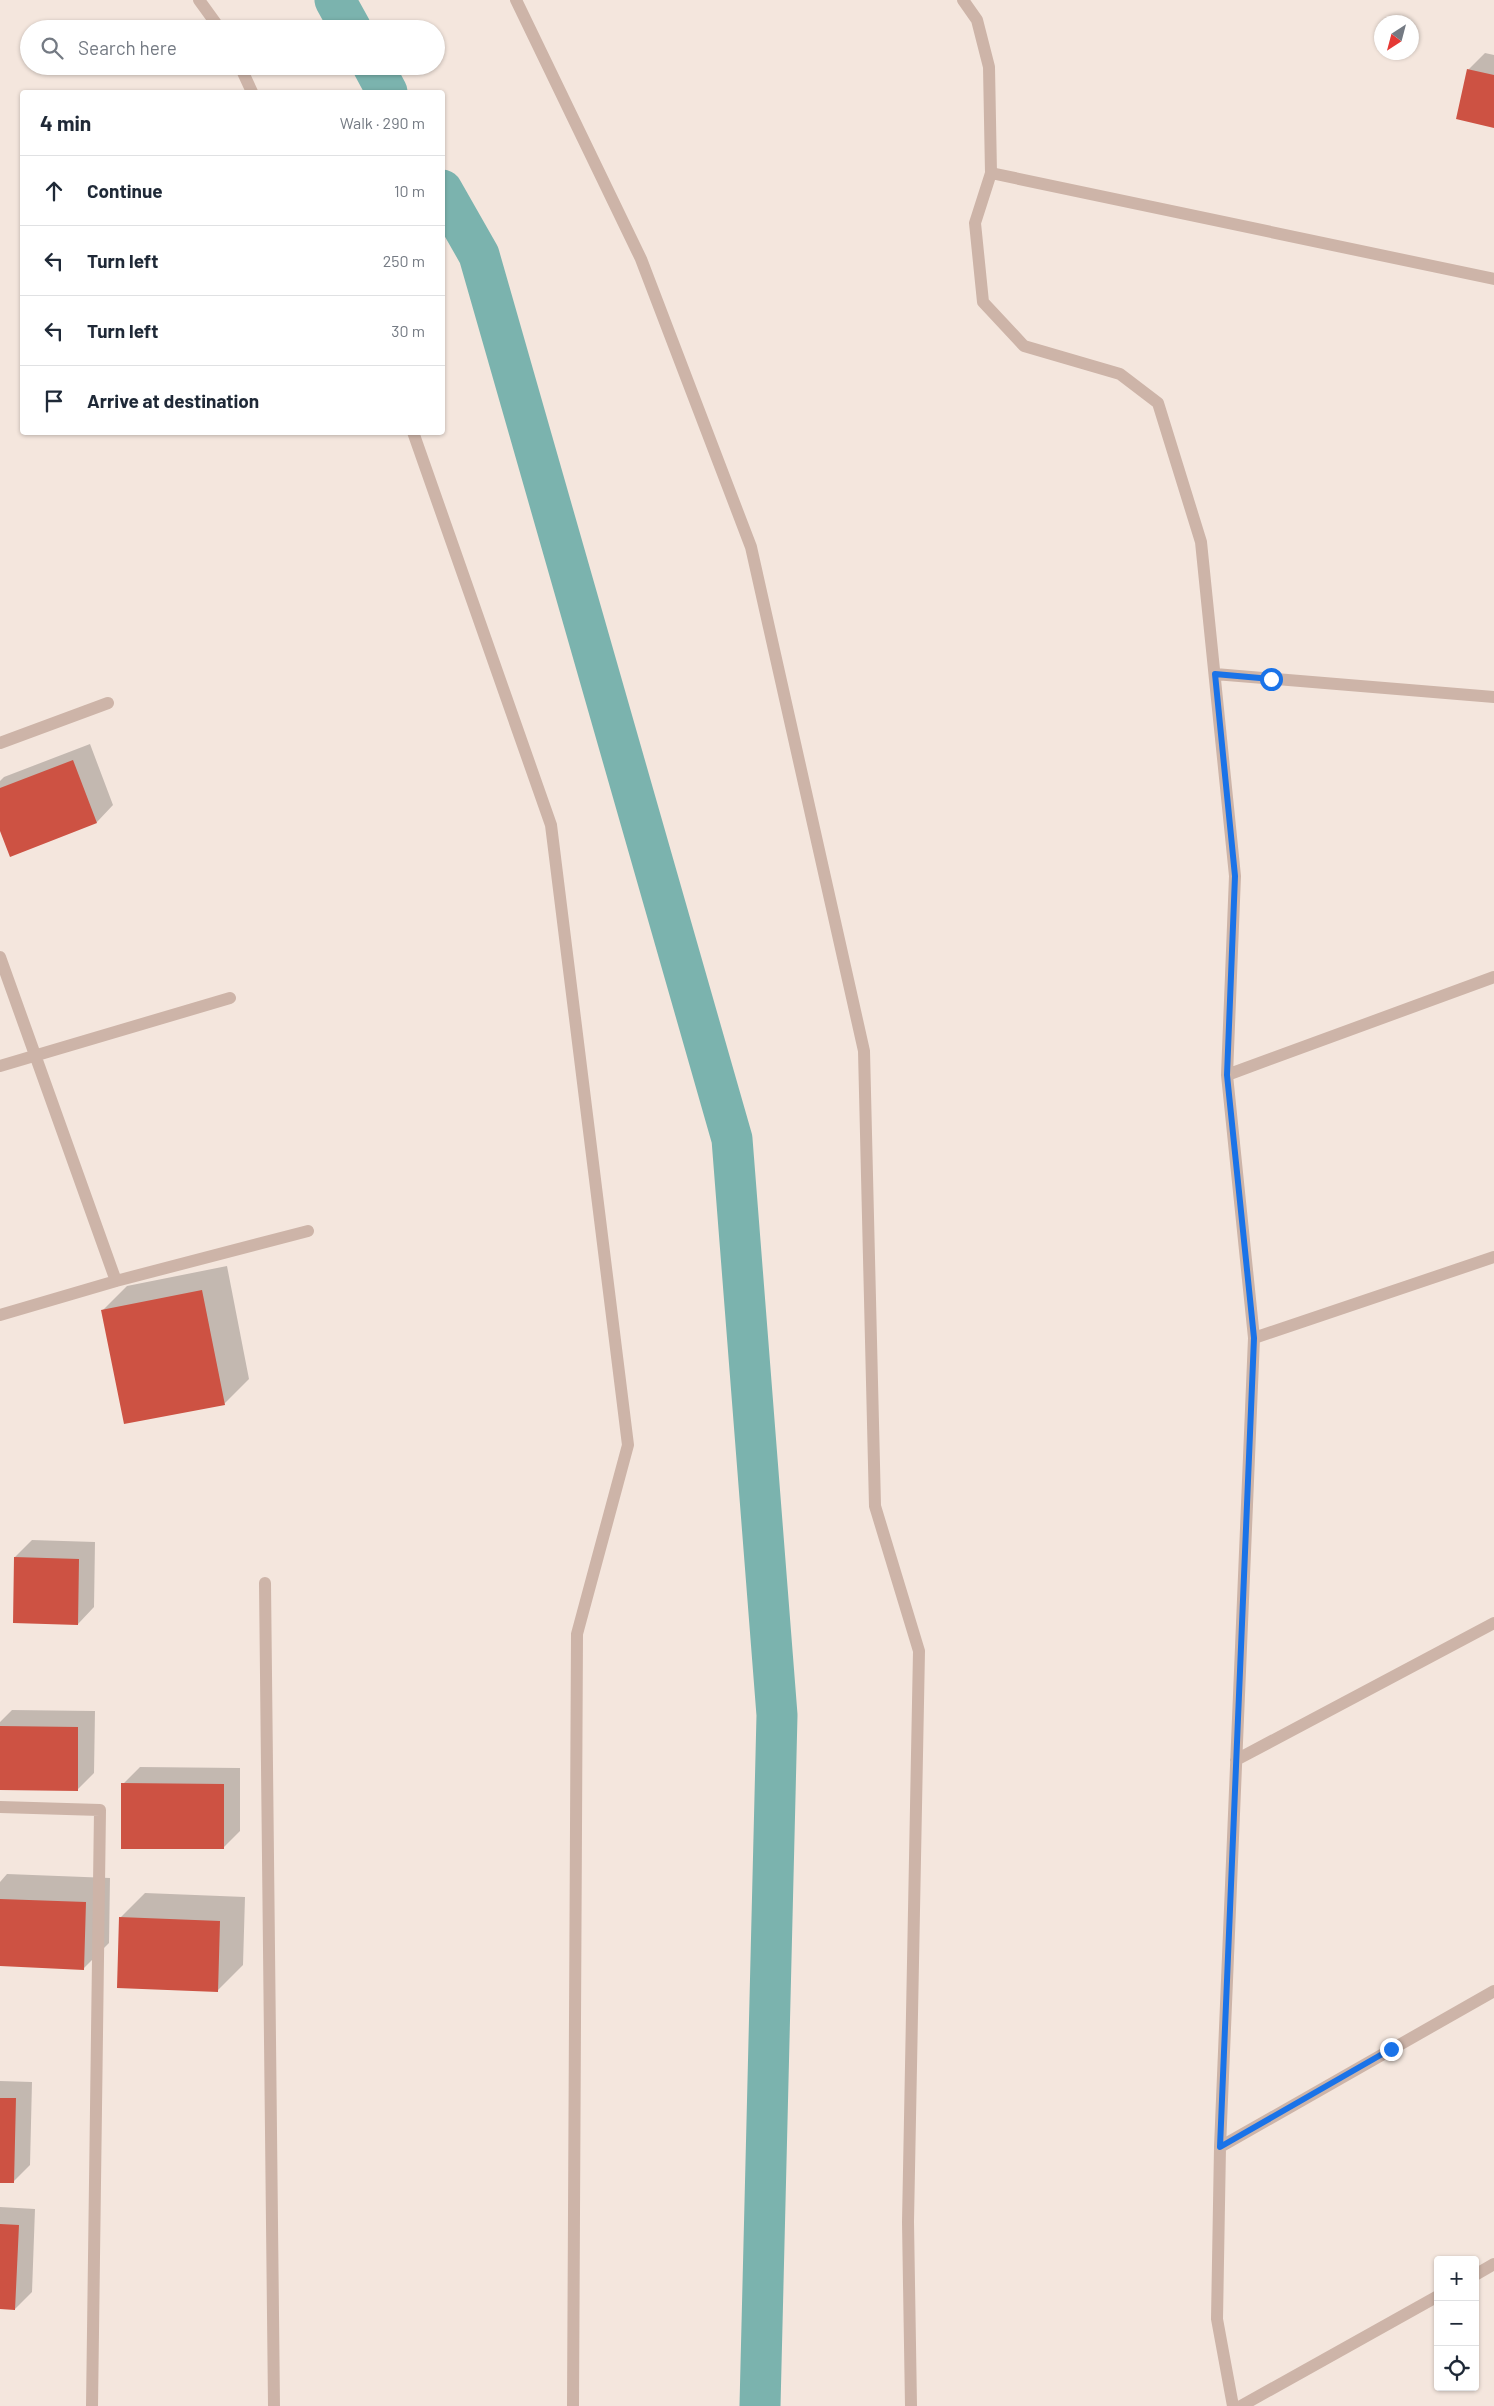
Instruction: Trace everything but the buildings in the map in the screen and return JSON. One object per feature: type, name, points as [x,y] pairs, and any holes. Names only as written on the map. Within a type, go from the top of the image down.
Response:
[{"type":"street","points":[[199,0],[213,20]]},
{"type":"street","points":[[516,0],[641,259],[751,547],[864,1051],[875,1506],[919,1651],[908,2222],[910,2406]]},
{"type":"street","points":[[963,0],[978,20],[989,67],[991,173],[974,223],[983,302],[1024,346],[1120,374],[1158,404],[1201,542],[1235,876],[1227,1075],[1254,1338],[1220,2147],[1216,2319],[1233,2406]]},
{"type":"street","points":[[244,75],[251,90]]},
{"type":"street","points":[[991,173],[1494,278]]},
{"type":"street","points":[[414,435],[551,825],[628,1445],[577,1634],[573,2406]]},
{"type":"street","points":[[1215,674],[1494,697]]},
{"type":"street","points":[[0,743],[108,704]]},
{"type":"street","points":[[0,957],[116,1281]]},
{"type":"street","points":[[1227,1075],[1494,977]]},
{"type":"street","points":[[0,1066],[230,998]]},
{"type":"street","points":[[0,1314],[116,1281],[308,1231]]},
{"type":"street","points":[[1254,1338],[1494,1257]]},
{"type":"street","points":[[265,1583],[274,2406]]},
{"type":"street","points":[[1236,1760],[1494,1623]]},
{"type":"street","points":[[0,1807],[100,1810],[92,2406]]},
{"type":"street","points":[[1220,2147],[1494,1991]]},
{"type":"street","points":[[1479,2273],[1494,2264]]},
{"type":"street","points":[[1241,2406],[1434,2298]]},
{"type":"waterway","points":[[335,0],[346,20]]},
{"type":"waterway","points":[[378,75],[386,90]]},
{"type":"waterway","points":[[445,195],[479,255],[732,1139],[777,1715],[760,2406]]},
{"type":"route","points":[[1271,679],[1215,674],[1235,876],[1227,1075],[1254,1338],[1220,2147],[1391,2049]]}]
